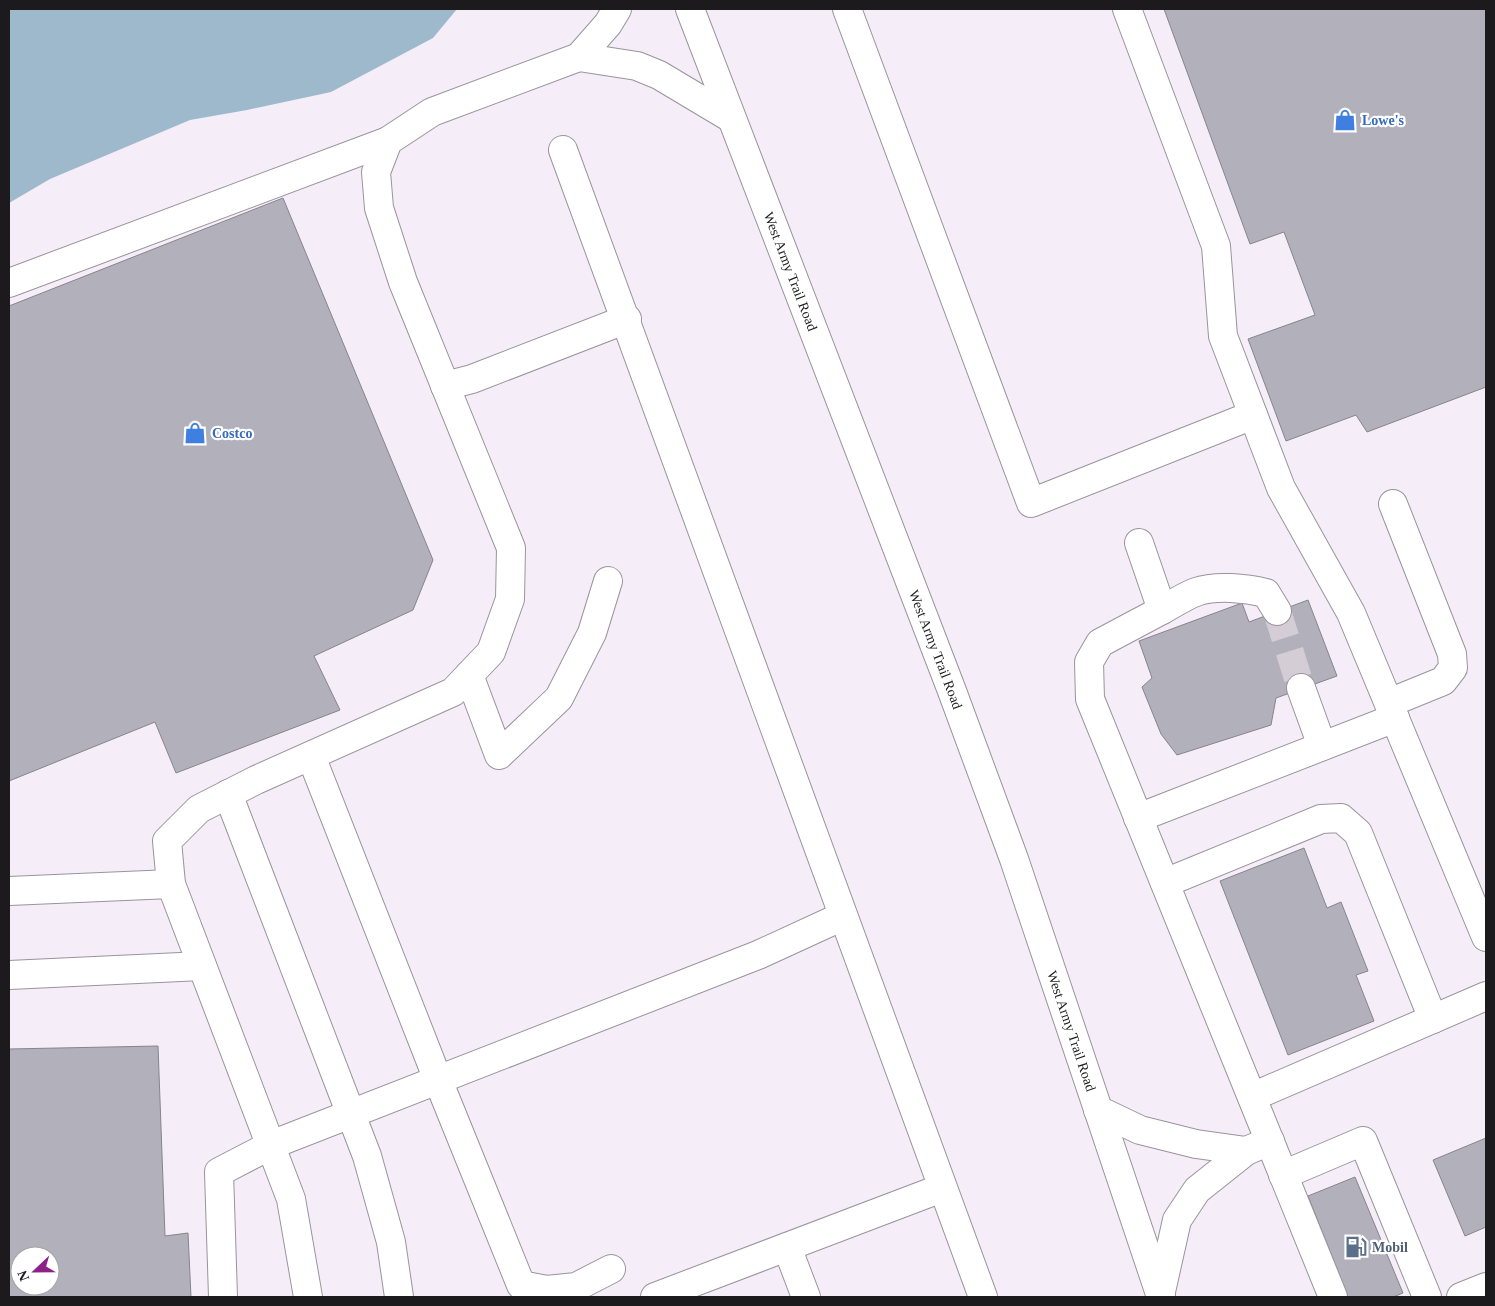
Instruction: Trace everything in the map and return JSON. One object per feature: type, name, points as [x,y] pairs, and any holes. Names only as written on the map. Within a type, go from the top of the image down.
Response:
[{"type":"main road","points":[[9,283],[388,141],[432,112],[579,57],[608,24],[617,9]]},
{"type":"main road","name":"West Army Trail Road","points":[[690,9],[952,691],[1014,859],[1161,1296]]},
{"type":"main road","points":[[847,9],[1031,503],[1253,415]]},
{"type":"main road","points":[[1127,9],[1216,246],[1223,336],[1281,488],[1351,613],[1486,937]]},
{"type":"main road","points":[[579,57],[622,63],[652,72],[731,118]]},
{"type":"main road","points":[[308,1297],[291,1199],[171,884],[167,841],[199,809],[452,692],[490,652],[510,599],[511,548],[403,282],[379,208],[376,172],[388,141]]},
{"type":"main road","points":[[563,150],[982,1297]]},
{"type":"main road","points":[[445,386],[472,379],[626,319]]},
{"type":"main road","points":[[1138,818],[1322,746],[1443,681],[1453,668],[1452,654],[1392,504]]},
{"type":"main road","points":[[1139,542],[1162,610]]},
{"type":"main road","points":[[469,675],[498,755],[559,698],[592,633],[608,581]]},
{"type":"main road","points":[[1277,611],[1266,593],[1247,588],[1198,591],[1100,643],[1089,662],[1090,699],[1252,1097],[1258,1146],[1283,1175],[1332,1297]]},
{"type":"main road","points":[[1301,688],[1322,746]]},
{"type":"main road","points":[[311,756],[438,1080],[521,1285],[547,1290],[576,1287],[611,1269]]},
{"type":"main road","points":[[228,794],[367,1156],[391,1242],[399,1297]]},
{"type":"main road","points":[[1165,884],[1321,819],[1341,818],[1358,833],[1433,1019]]},
{"type":"main road","points":[[9,891],[171,884]]},
{"type":"main road","points":[[223,1297],[219,1172],[270,1145],[758,955],[843,916]]},
{"type":"main road","points":[[9,975],[202,966]]},
{"type":"main road","points":[[1252,1097],[1486,996]]},
{"type":"main road","points":[[1098,1110],[1140,1130],[1196,1144],[1258,1146]]},
{"type":"main road","points":[[1283,1175],[1364,1142],[1427,1297]]},
{"type":"main road","points":[[1161,1296],[1177,1220],[1197,1190],[1258,1146]]},
{"type":"main road","points":[[655,1297],[942,1188]]},
{"type":"main road","points":[[787,1247],[806,1297]]},
{"type":"main road","points":[[1461,1297],[1486,1287]]},
{"type":"water","points":[[9,9],[457,9],[433,38],[331,92],[190,120],[50,179],[9,203]]},
{"type":"building","name":"Lowe's","points":[[1164,9],[1486,9],[1486,387],[1367,432],[1356,415],[1286,441],[1248,339],[1315,315],[1284,232],[1250,244]]},
{"type":"building","name":"Costco","points":[[283,198],[433,560],[413,610],[314,656],[340,710],[176,773],[155,722],[9,781],[9,306]]},
{"type":"building","points":[[1308,600],[1337,676],[1276,698],[1271,725],[1177,755],[1161,734],[1142,687],[1152,678],[1139,641],[1242,603],[1249,622]]},
{"type":"building","points":[[1304,848],[1327,908],[1341,902],[1368,971],[1356,975],[1374,1021],[1288,1055],[1220,881]]},
{"type":"building","points":[[158,1046],[165,1236],[188,1233],[191,1297],[9,1297],[9,1049]]},
{"type":"building","points":[[1486,1138],[1486,1227],[1465,1236],[1433,1160]]},
{"type":"building","points":[[1355,1177],[1403,1293],[1393,1297],[1348,1297],[1308,1196]]},
{"type":"tunnel","points":[[1277,611],[1301,688]]},
{"type":"place","name":"Lowe's","points":[[1345,120]]},
{"type":"place","name":"Costco","points":[[195,433]]},
{"type":"place","name":"Mobil","points":[[1356,1247]]}]
